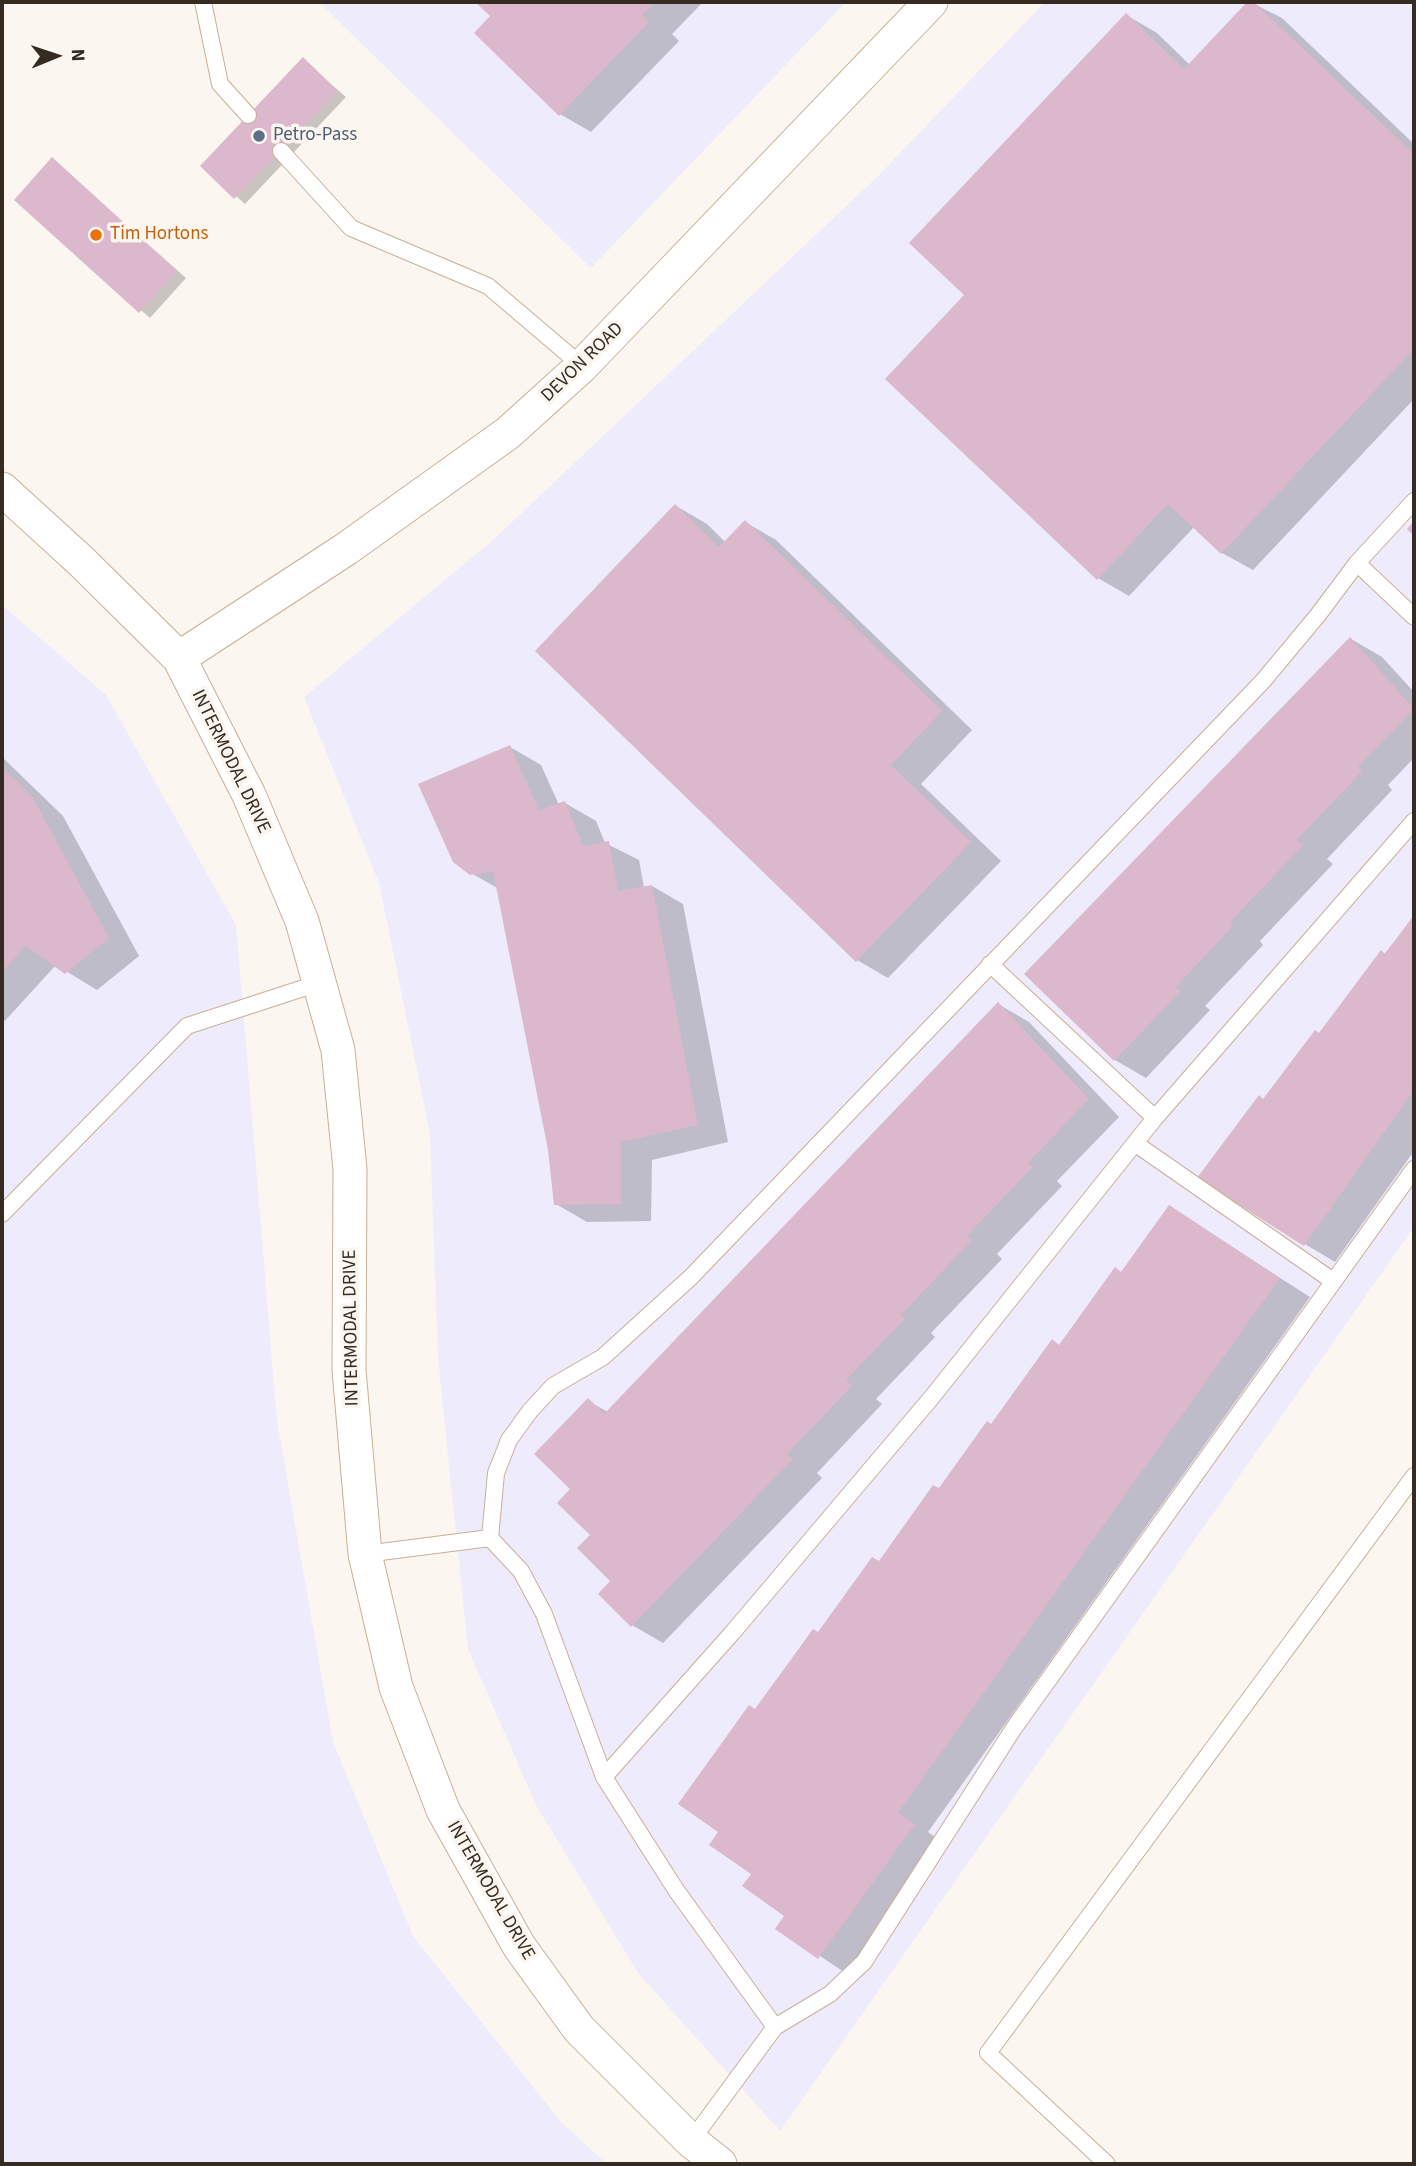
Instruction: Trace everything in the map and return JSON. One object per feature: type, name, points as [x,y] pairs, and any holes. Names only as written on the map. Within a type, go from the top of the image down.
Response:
[{"type":"street","name":"DEVON ROAD","points":[[179,658],[419,499],[508,433],[582,366],[931,2]]},
{"type":"street","name":"INTERMODAL DRIVE","points":[[2,489],[82,562],[179,658],[249,795],[302,921],[338,1050],[351,1169],[349,1370],[365,1554],[396,1687],[443,1810],[519,1947],[579,2029],[691,2141],[720,2164]]},
{"type":"lane","points":[[203,2],[220,84],[248,115]]},
{"type":"lane","points":[[281,151],[351,228],[488,286],[582,366]]},
{"type":"lane","points":[[775,2027],[676,1890],[604,1777],[544,1614],[521,1571],[490,1538],[496,1474],[509,1440],[553,1386],[603,1357],[691,1277],[1263,681],[1357,563],[1414,501]]},
{"type":"lane","points":[[1357,563],[1414,617]]},
{"type":"lane","points":[[604,1777],[733,1632],[932,1397],[1155,1118],[1414,821]]},
{"type":"lane","points":[[990,964],[1155,1118]]},
{"type":"lane","points":[[2,1214],[187,1026],[319,983]]},
{"type":"lane","points":[[1136,1144],[1333,1281]]},
{"type":"lane","points":[[691,2141],[775,2027],[831,1994],[864,1962],[1014,1728],[1414,1169]]},
{"type":"lane","points":[[1107,2164],[988,2053],[1414,1476]]},
{"type":"lane","points":[[365,1554],[490,1538]]},
{"type":"shaded area","points":[[319,2],[846,2],[591,268]]},
{"type":"shaded area","points":[[1045,2],[1414,2],[1414,1227],[780,2131],[638,1973],[536,1805],[468,1649],[438,1358],[430,1134],[379,883],[304,697],[493,540],[877,177]]},
{"type":"shaded area","points":[[2,605],[106,695],[236,925],[277,1421],[333,1742],[413,1936],[560,2121],[607,2164],[2,2164]]},
{"type":"building","points":[[475,2],[655,2],[642,15],[649,22],[559,116],[474,33],[490,16]]},
{"type":"building","points":[[1247,2],[1254,2],[1414,154],[1414,349],[1221,554],[1168,504],[1097,580],[885,379],[964,295],[909,243],[1126,13],[1184,69]]},
{"type":"building","points":[[303,57],[338,91],[234,199],[200,166]]},
{"type":"building","name":"Tim Hortons","points":[[52,157],[177,271],[139,313],[14,200]]},
{"type":"building","points":[[675,504],[719,547],[745,520],[942,711],[891,765],[971,842],[856,962],[535,651]]},
{"type":"building","points":[[1414,521],[1414,536],[1407,529]]},
{"type":"building","points":[[1350,637],[1414,709],[1358,767],[1362,771],[1297,840],[1303,845],[1230,922],[1233,926],[1176,987],[1181,991],[1114,1061],[1024,974]]},
{"type":"building","points":[[510,745],[539,810],[565,801],[583,846],[609,841],[618,891],[652,885],[698,1125],[621,1142],[621,1204],[554,1205],[548,1150],[493,871],[470,875],[453,862],[418,784]]},
{"type":"building","points":[[2,767],[32,796],[109,938],[65,974],[26,946],[2,972]]},
{"type":"building","points":[[1414,915],[1414,1090],[1304,1246],[1197,1178],[1259,1095],[1263,1099],[1315,1030],[1319,1033],[1381,950],[1385,954]]},
{"type":"building","points":[[998,1002],[1089,1099],[1028,1163],[1033,1167],[967,1236],[972,1240],[901,1315],[905,1319],[846,1380],[852,1386],[787,1454],[793,1459],[631,1627],[598,1594],[610,1581],[577,1548],[590,1535],[557,1503],[570,1489],[534,1454],[588,1398],[604,1414]]},
{"type":"building","points":[[1169,1205],[1280,1278],[898,1813],[915,1824],[818,1959],[775,1929],[784,1916],[742,1886],[751,1874],[709,1845],[718,1832],[678,1804],[749,1705],[755,1709],[813,1629],[818,1632],[872,1557],[879,1561],[933,1485],[939,1488],[987,1421],[991,1424],[1052,1339],[1059,1345],[1115,1267],[1121,1272]]},
{"type":"place","name":"Petro-Pass","points":[[259,136]]},
{"type":"place","name":"Tim Hortons","points":[[96,235]]}]
